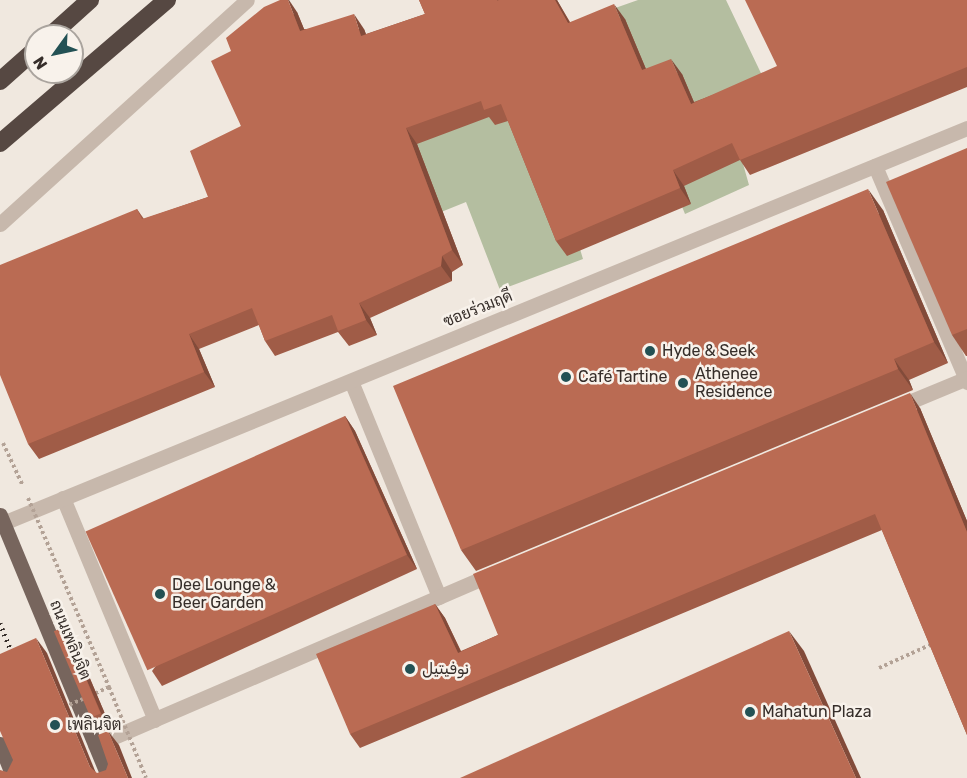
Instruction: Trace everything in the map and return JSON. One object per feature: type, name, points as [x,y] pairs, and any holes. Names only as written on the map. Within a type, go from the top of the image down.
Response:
[{"type":"highway","points":[[63,24],[90,0]]},
{"type":"highway","points":[[0,143],[167,0]]},
{"type":"highway","points":[[0,81],[24,60]]},
{"type":"main road","name":"ถนนเพลินจิต","points":[[2,519],[109,778]]},
{"type":"main road","points":[[2,753],[14,778]]},
{"type":"street","points":[[0,224],[247,0]]},
{"type":"street","name":"ซอยร่วมฤดี","points":[[2,519],[63,498],[967,128]]},
{"type":"street","points":[[875,166],[967,380],[877,415]]},
{"type":"street","points":[[351,381],[439,597]]},
{"type":"street","points":[[63,498],[154,720]]},
{"type":"street","points":[[95,745],[514,565]]},
{"type":"path","points":[[3,443],[146,778]]},
{"type":"path","points":[[879,668],[938,641]]},
{"type":"path","points":[[54,711],[109,687]]},
{"type":"green space","points":[[638,0],[726,0],[771,94],[736,139],[749,185],[685,214],[663,159],[564,196],[583,259],[500,290],[466,202],[347,250],[419,77]]},
{"type":"building","points":[[280,0],[288,0],[300,31],[354,14],[361,36],[425,14],[419,0],[555,0],[568,23],[614,4],[642,70],[671,59],[691,104],[777,66],[745,0],[967,0],[967,67],[740,160],[732,143],[673,170],[680,188],[556,241],[501,104],[484,110],[481,101],[406,128],[452,250],[442,256],[441,266],[359,303],[366,320],[338,331],[332,315],[265,341],[252,308],[189,334],[204,372],[28,444],[0,375],[0,265],[137,209],[142,219],[208,197],[190,151],[241,126],[211,61],[231,51],[226,38],[264,7]]},
{"type":"building","points":[[967,148],[967,329],[952,335],[886,182]]},
{"type":"building","name":"Athenee Residence","points":[[868,189],[934,342],[894,359],[898,369],[461,550],[393,386]]},
{"type":"building","points":[[910,393],[967,532],[967,735],[875,514],[350,734],[316,654],[435,604],[458,653],[498,635],[473,574]]},
{"type":"building","points":[[345,416],[407,555],[147,670],[86,532]]},
{"type":"building","points":[[64,627],[101,714],[91,718],[54,631]]},
{"type":"building","name":"Mahatun Plaza","points":[[789,631],[856,778],[460,778]]},
{"type":"building","name":"เพลินจิต","points":[[36,638],[90,767],[97,773],[106,770],[108,764],[98,735],[108,731],[128,778],[0,778],[0,770],[7,772],[13,760],[0,731],[0,654]]},
{"type":"railway","points":[[0,623],[17,665]]},
{"type":"place","name":"Hyde & Seek","points":[[650,351]]},
{"type":"place","name":"Café Tartine","points":[[566,377]]},
{"type":"place","name":"Athenee Residence","points":[[683,383]]},
{"type":"place","name":"Dee Lounge & Beer Garden","points":[[160,594]]},
{"type":"place","name":"نوفيتيل","points":[[410,669]]},
{"type":"place","name":"Mahatun Plaza","points":[[750,712]]},
{"type":"place","name":"เพลินจิต","points":[[55,725]]}]
